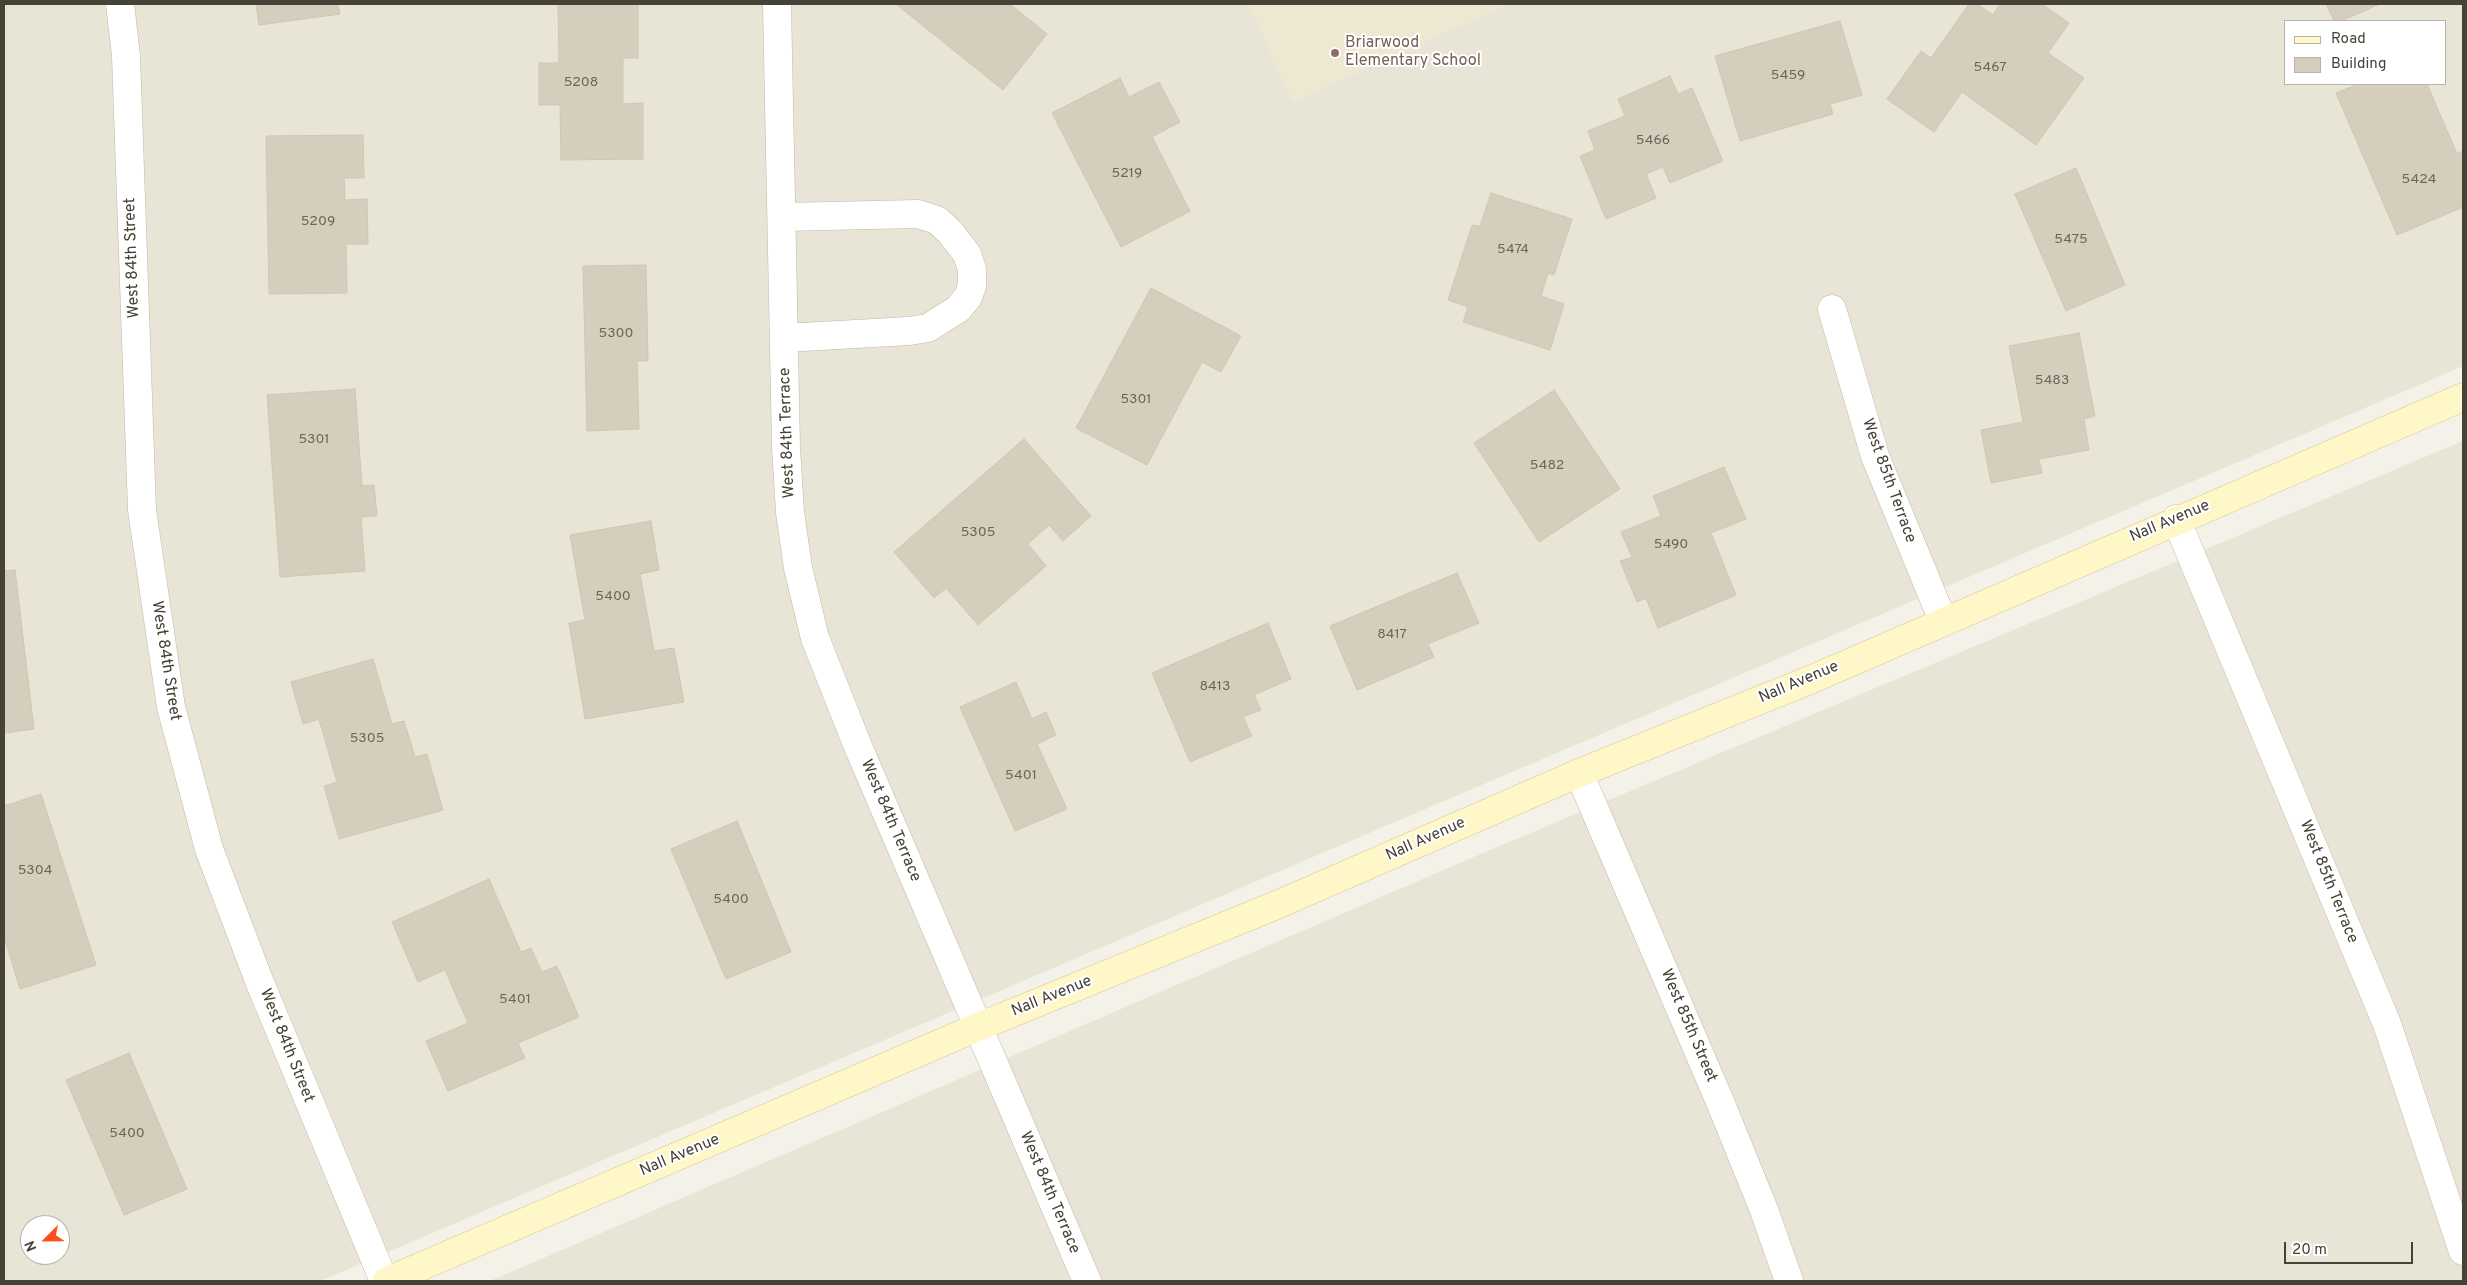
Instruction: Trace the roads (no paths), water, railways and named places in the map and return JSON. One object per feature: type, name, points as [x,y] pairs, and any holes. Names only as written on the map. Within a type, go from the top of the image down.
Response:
[{"type":"main road","name":"Nall Avenue","points":[[386,1281],[978,1028],[1279,904],[1579,773],[1810,680],[2463,397]]},
{"type":"street","name":"West 84th Street","points":[[120,4],[126,56],[142,510],[171,707],[209,849],[260,983],[386,1281]]},
{"type":"street","name":"West 84th Terrace","points":[[777,4],[783,217],[786,447],[790,512],[798,568],[815,638],[978,1028],[1087,1281]]},
{"type":"street","points":[[783,217],[918,214],[937,220],[950,232],[967,254],[972,269],[968,298],[958,309],[928,328],[909,331],[785,338]]},
{"type":"street","name":"West 85th Terrace","points":[[1832,309],[1875,456],[1943,621]]},
{"type":"street","name":"West 85th Terrace","points":[[2176,520],[2387,1024],[2463,1251]]},
{"type":"street","name":"West 85th Street","points":[[1579,773],[1721,1104],[1764,1210],[1789,1281]]},
{"type":"place","name":"Briarwood Elementary School","points":[[1335,53]]}]
